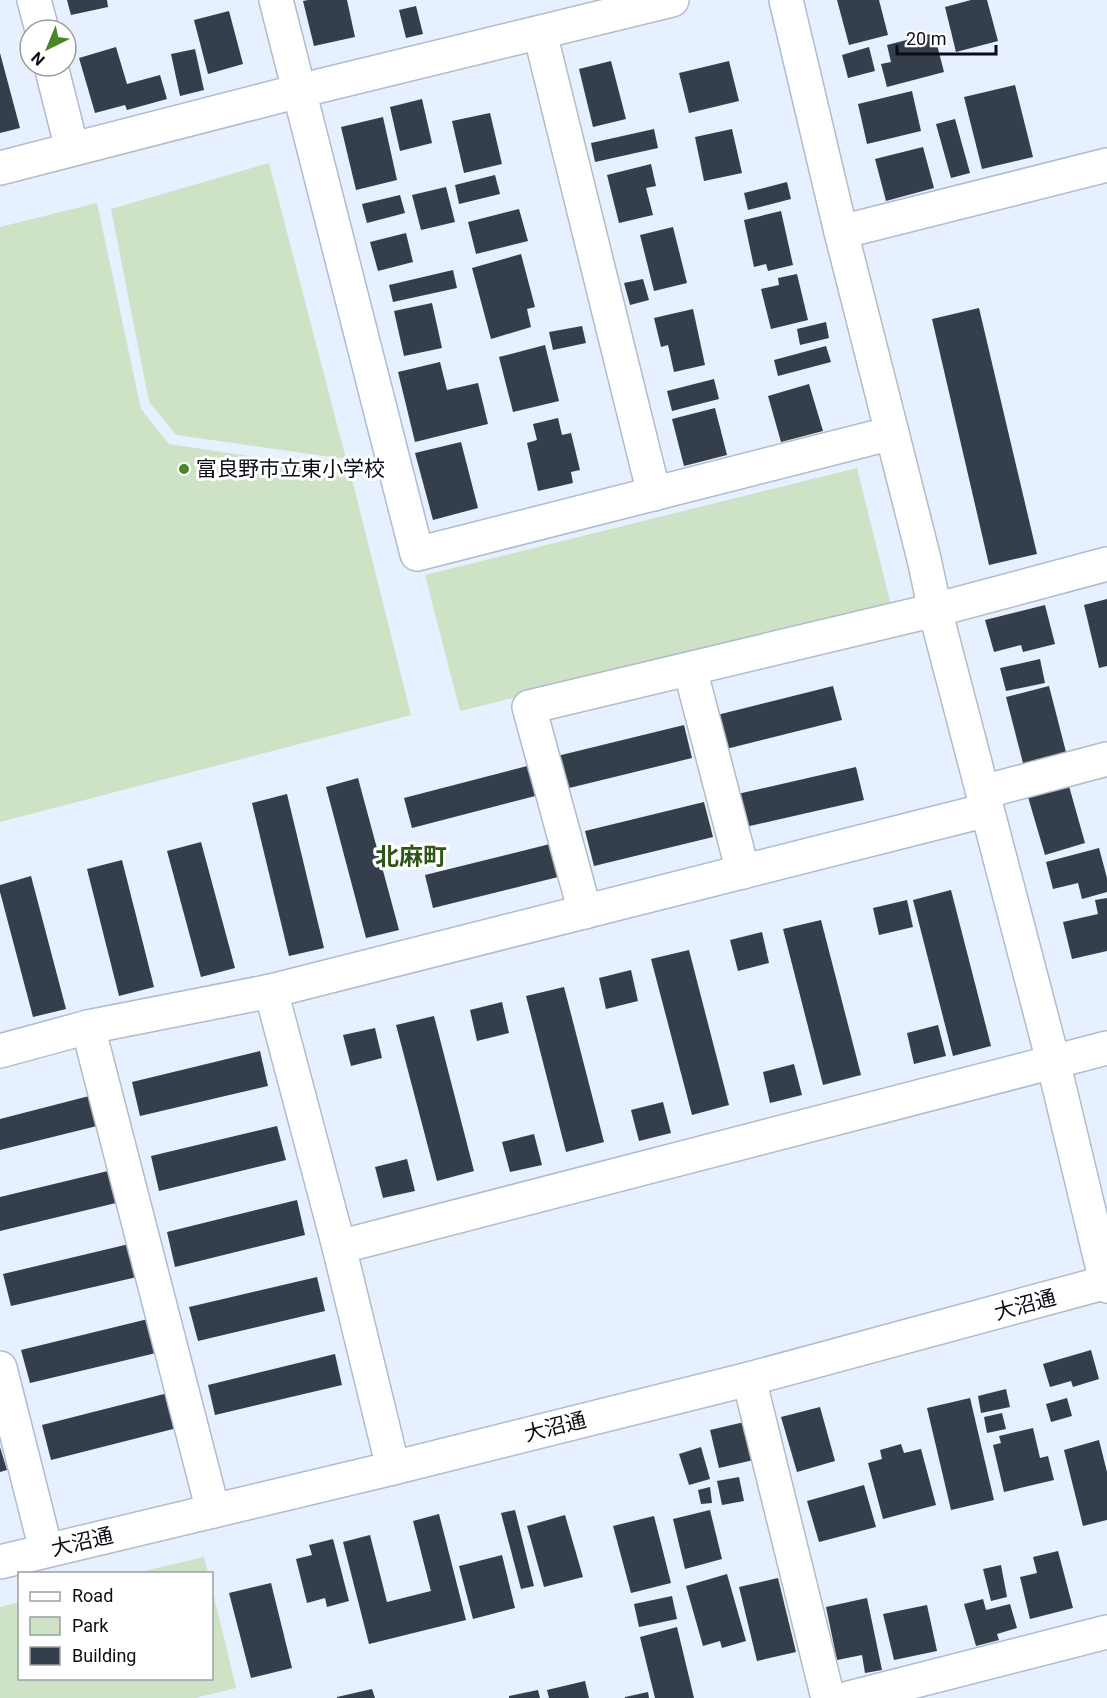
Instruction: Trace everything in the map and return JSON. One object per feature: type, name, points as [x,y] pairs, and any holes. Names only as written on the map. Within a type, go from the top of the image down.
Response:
[{"type":"street","points":[[34,0],[39,18]]},
{"type":"street","points":[[276,0],[417,554],[892,434]]},
{"type":"street","points":[[0,168],[672,0]]},
{"type":"street","points":[[786,0],[935,610],[1053,1061],[1107,1284]]},
{"type":"street","points":[[540,33],[654,494]]},
{"type":"street","points":[[54,78],[72,149]]},
{"type":"street","points":[[841,232],[1107,165]]},
{"type":"street","points":[[585,912],[529,706],[935,610],[1107,564]]},
{"type":"street","points":[[690,669],[743,872]]},
{"type":"street","points":[[0,1051],[88,1028],[271,991],[743,872],[985,801],[1107,759]]},
{"type":"street","points":[[271,991],[339,1247],[393,1468]]},
{"type":"street","points":[[88,1028],[213,1511]]},
{"type":"street","points":[[339,1247],[1107,1048]]},
{"type":"street","name":"大沼通","points":[[0,1562],[393,1468],[749,1379],[1107,1284]]},
{"type":"street","points":[[0,1368],[46,1550]]},
{"type":"street","points":[[749,1379],[828,1698]]},
{"type":"street","points":[[849,1698],[1107,1632]]},
{"type":"green space","points":[[269,163],[346,459],[176,435],[149,402],[111,209]]},
{"type":"green space","name":"富良野市立東小学校","points":[[97,203],[141,409],[169,444],[350,471],[411,715],[0,822],[0,227]]},
{"type":"green space","points":[[857,468],[891,605],[460,711],[425,575]]},
{"type":"green space","points":[[204,1557],[208,1572],[140,1572]]},
{"type":"green space","points":[[213,1592],[236,1688],[195,1698],[0,1698],[0,1607],[18,1602],[18,1680],[213,1680]]},
{"type":"building","points":[[67,0],[107,0],[108,7],[71,15]]},
{"type":"building","points":[[347,0],[355,37],[314,46],[303,1]]},
{"type":"building","points":[[837,0],[879,0],[888,35],[849,45]]},
{"type":"building","points":[[971,0],[987,0],[998,41],[956,52],[945,7]]},
{"type":"building","points":[[416,6],[423,34],[406,38],[399,10]]},
{"type":"building","points":[[229,11],[243,64],[208,74],[194,20]]},
{"type":"building","points":[[934,33],[944,72],[887,87],[881,64],[891,62],[887,45]]},
{"type":"building","points":[[116,47],[127,84],[160,75],[167,99],[127,110],[125,105],[95,113],[79,58]]},
{"type":"building","points":[[869,47],[875,71],[848,78],[842,55]]},
{"type":"building","points":[[195,49],[204,90],[180,96],[171,54]]},
{"type":"building","points":[[0,53],[20,128],[0,133]]},
{"type":"building","points":[[611,61],[626,119],[593,127],[579,69]]},
{"type":"building","points":[[729,61],[739,101],[689,113],[679,73]]},
{"type":"building","points":[[1015,85],[1033,157],[982,169],[964,97]]},
{"type":"building","points":[[912,91],[921,131],[867,144],[858,104]]},
{"type":"building","points":[[422,99],[432,143],[400,151],[390,107]]},
{"type":"building","points":[[490,113],[502,164],[464,173],[452,121]]},
{"type":"building","points":[[383,117],[397,180],[356,190],[341,127]]},
{"type":"building","points":[[955,119],[970,173],[951,178],[936,124]]},
{"type":"building","points":[[654,129],[658,148],[595,162],[591,143]]},
{"type":"building","points":[[732,129],[742,173],[704,181],[695,137]]},
{"type":"building","points":[[923,147],[934,188],[886,201],[875,159]]},
{"type":"building","points":[[651,164],[656,186],[646,188],[653,215],[619,223],[607,175]]},
{"type":"building","points":[[495,175],[500,194],[459,204],[455,185]]},
{"type":"building","points":[[787,182],[791,199],[748,210],[744,193]]},
{"type":"building","points":[[446,187],[455,222],[421,230],[412,195]]},
{"type":"building","points":[[400,195],[405,213],[367,223],[362,204]]},
{"type":"building","points":[[519,209],[528,241],[476,254],[468,222]]},
{"type":"building","points":[[781,211],[793,265],[768,271],[766,264],[754,267],[744,220]]},
{"type":"building","points":[[673,227],[687,283],[654,291],[640,235]]},
{"type":"building","points":[[406,233],[413,262],[378,271],[370,242]]},
{"type":"building","points":[[521,254],[535,307],[527,309],[531,327],[491,339],[472,268]]},
{"type":"building","points":[[453,270],[457,288],[393,302],[389,285]]},
{"type":"building","points":[[797,274],[808,320],[771,329],[761,289],[779,285],[778,278]]},
{"type":"building","points":[[643,279],[649,300],[630,305],[624,283]]},
{"type":"building","points":[[432,303],[442,348],[404,356],[394,311]]},
{"type":"building","points":[[979,308],[1037,554],[989,565],[932,319]]},
{"type":"building","points":[[693,309],[705,365],[674,372],[668,345],[661,347],[654,318]]},
{"type":"building","points":[[826,322],[829,338],[800,345],[797,329]]},
{"type":"building","points":[[582,326],[586,343],[553,350],[549,332]]},
{"type":"building","points":[[545,345],[559,401],[513,412],[499,357]]},
{"type":"building","points":[[826,346],[831,362],[778,376],[774,360]]},
{"type":"building","points":[[440,362],[447,390],[478,383],[488,424],[415,442],[398,372]]},
{"type":"building","points":[[714,379],[719,399],[672,411],[667,391]]},
{"type":"building","points":[[809,384],[823,431],[781,442],[768,396]]},
{"type":"building","points":[[715,408],[727,455],[684,466],[672,419]]},
{"type":"building","points":[[558,418],[562,435],[571,433],[580,470],[571,472],[573,483],[538,491],[527,443],[537,440],[533,424]]},
{"type":"building","points":[[461,442],[478,508],[433,520],[415,453]]},
{"type":"building","points":[[1107,599],[1107,666],[1099,668],[1084,605]]},
{"type":"building","points":[[1045,605],[1055,644],[1023,652],[1021,645],[994,652],[985,620]]},
{"type":"building","points":[[1040,659],[1045,683],[1006,691],[1000,668]]},
{"type":"building","points":[[833,686],[842,720],[722,750],[713,716]]},
{"type":"building","points":[[1049,686],[1067,756],[1024,767],[1006,697]]},
{"type":"building","points":[[684,725],[692,758],[561,790],[553,757]]},
{"type":"building","points":[[535,764],[543,794],[412,828],[404,798]]},
{"type":"building","points":[[856,767],[864,800],[741,828],[733,795]]},
{"type":"building","points":[[358,778],[399,930],[366,938],[326,787]]},
{"type":"building","points":[[1069,786],[1085,843],[1045,855],[1028,797]]},
{"type":"building","points":[[287,794],[324,948],[289,956],[252,803]]},
{"type":"building","points":[[704,802],[713,837],[594,866],[585,831]]},
{"type":"building","points":[[201,842],[235,968],[201,977],[167,851]]},
{"type":"building","points":[[554,843],[562,876],[433,908],[425,875]]},
{"type":"building","points":[[1099,848],[1107,878],[1107,892],[1082,899],[1078,883],[1053,889],[1046,862]]},
{"type":"building","points":[[122,860],[154,987],[119,996],[87,869]]},
{"type":"building","points":[[31,876],[66,1009],[33,1017],[0,892],[0,885]]},
{"type":"building","points":[[951,890],[991,1046],[953,1056],[913,900]]},
{"type":"building","points":[[1107,898],[1107,951],[1072,959],[1063,922],[1098,914],[1095,900]]},
{"type":"building","points":[[907,900],[913,927],[879,935],[873,908]]},
{"type":"building","points":[[821,920],[861,1075],[823,1085],[783,929]]},
{"type":"building","points":[[762,932],[769,963],[738,971],[730,940]]},
{"type":"building","points":[[689,950],[729,1105],[692,1115],[651,959]]},
{"type":"building","points":[[631,970],[638,1001],[606,1009],[599,978]]},
{"type":"building","points":[[564,987],[604,1142],[566,1152],[526,996]]},
{"type":"building","points":[[502,1002],[509,1033],[477,1041],[470,1010]]},
{"type":"building","points":[[434,1016],[474,1171],[437,1181],[396,1025]]},
{"type":"building","points":[[938,1025],[946,1056],[914,1064],[907,1033]]},
{"type":"building","points":[[375,1028],[382,1058],[351,1066],[343,1035]]},
{"type":"building","points":[[260,1051],[268,1086],[140,1116],[132,1082]]},
{"type":"building","points":[[794,1064],[802,1095],[770,1103],[763,1072]]},
{"type":"building","points":[[93,1095],[101,1125],[0,1150],[0,1119]]},
{"type":"building","points":[[663,1102],[671,1133],[639,1141],[631,1110]]},
{"type":"building","points":[[277,1126],[286,1160],[159,1191],[151,1156]]},
{"type":"building","points":[[534,1134],[542,1165],[510,1172],[502,1142]]},
{"type":"building","points":[[407,1159],[415,1191],[383,1198],[375,1167]]},
{"type":"building","points":[[112,1170],[120,1202],[0,1231],[0,1197]]},
{"type":"building","points":[[297,1200],[305,1235],[175,1267],[167,1232]]},
{"type":"building","points":[[129,1244],[137,1277],[11,1306],[3,1274]]},
{"type":"building","points":[[317,1277],[325,1311],[198,1341],[189,1307]]},
{"type":"building","points":[[148,1319],[156,1353],[30,1383],[21,1350]]},
{"type":"building","points":[[1091,1350],[1099,1379],[1073,1387],[1071,1381],[1050,1387],[1043,1364]]},
{"type":"building","points":[[335,1354],[342,1385],[215,1415],[208,1385]]},
{"type":"building","points":[[1006,1389],[1010,1407],[981,1413],[978,1396]]},
{"type":"building","points":[[168,1393],[177,1428],[51,1460],[42,1425]]},
{"type":"building","points":[[970,1398],[994,1500],[951,1510],[927,1408]]},
{"type":"building","points":[[1067,1398],[1072,1416],[1051,1422],[1046,1404]]},
{"type":"building","points":[[820,1407],[835,1461],[797,1472],[781,1417]]},
{"type":"building","points":[[1002,1413],[1006,1429],[987,1433],[984,1417]]},
{"type":"building","points":[[753,1420],[762,1458],[719,1468],[710,1430]]},
{"type":"building","points":[[1033,1428],[1040,1458],[1048,1456],[1054,1480],[1004,1492],[993,1445],[1001,1443],[999,1436]]},
{"type":"building","points":[[1099,1440],[1107,1472],[1107,1520],[1083,1526],[1064,1450]]},
{"type":"building","points":[[901,1444],[904,1453],[921,1449],[936,1505],[883,1519],[868,1463],[882,1459],[880,1450]]},
{"type":"building","points":[[0,1447],[7,1470],[0,1472]]},
{"type":"building","points":[[701,1447],[710,1479],[689,1485],[679,1454]]},
{"type":"building","points":[[739,1477],[744,1501],[722,1505],[717,1481]]},
{"type":"building","points":[[864,1485],[876,1527],[819,1542],[807,1501]]},
{"type":"building","points":[[710,1487],[712,1503],[701,1504],[698,1490]]},
{"type":"building","points":[[515,1510],[534,1586],[521,1589],[501,1513]]},
{"type":"building","points":[[710,1510],[722,1559],[685,1569],[673,1519]]},
{"type":"building","points":[[439,1514],[466,1620],[369,1644],[343,1542],[370,1535],[387,1602],[431,1591],[413,1521]]},
{"type":"building","points":[[565,1515],[583,1577],[544,1587],[527,1526]]},
{"type":"building","points":[[654,1516],[671,1583],[631,1593],[613,1526]]},
{"type":"building","points":[[333,1539],[349,1601],[327,1607],[325,1598],[307,1603],[296,1559],[312,1555],[309,1545]]},
{"type":"building","points":[[1058,1551],[1073,1608],[1030,1619],[1020,1577],[1037,1573],[1033,1557]]},
{"type":"building","points":[[502,1555],[515,1608],[473,1619],[459,1566]]},
{"type":"building","points":[[1001,1565],[1007,1597],[991,1601],[983,1569]]},
{"type":"building","points":[[727,1574],[746,1641],[722,1648],[720,1641],[703,1646],[686,1586]]},
{"type":"building","points":[[778,1578],[796,1652],[757,1661],[739,1587]]},
{"type":"building","points":[[271,1583],[292,1668],[251,1678],[229,1593]]},
{"type":"building","points":[[672,1596],[677,1619],[639,1627],[634,1604]]},
{"type":"building","points":[[867,1598],[882,1670],[865,1673],[862,1655],[837,1660],[826,1607]]},
{"type":"building","points":[[983,1599],[986,1610],[1010,1604],[1017,1628],[997,1634],[999,1640],[976,1646],[964,1604]]},
{"type":"building","points":[[927,1605],[937,1651],[894,1660],[883,1614]]},
{"type":"building","points":[[677,1627],[694,1698],[655,1698],[640,1637]]},
{"type":"building","points":[[585,1681],[589,1698],[549,1698],[547,1690]]},
{"type":"building","points":[[372,1689],[375,1698],[337,1698],[337,1697]]},
{"type":"building","points":[[538,1690],[540,1698],[509,1698],[509,1696]]},
{"type":"building","points":[[648,1692],[649,1698],[625,1698],[625,1697]]},
{"type":"place","name":"富良野市立東小学校","points":[[184,469]]},
{"type":"district","name":"北麻町","points":[[411,857]]}]
